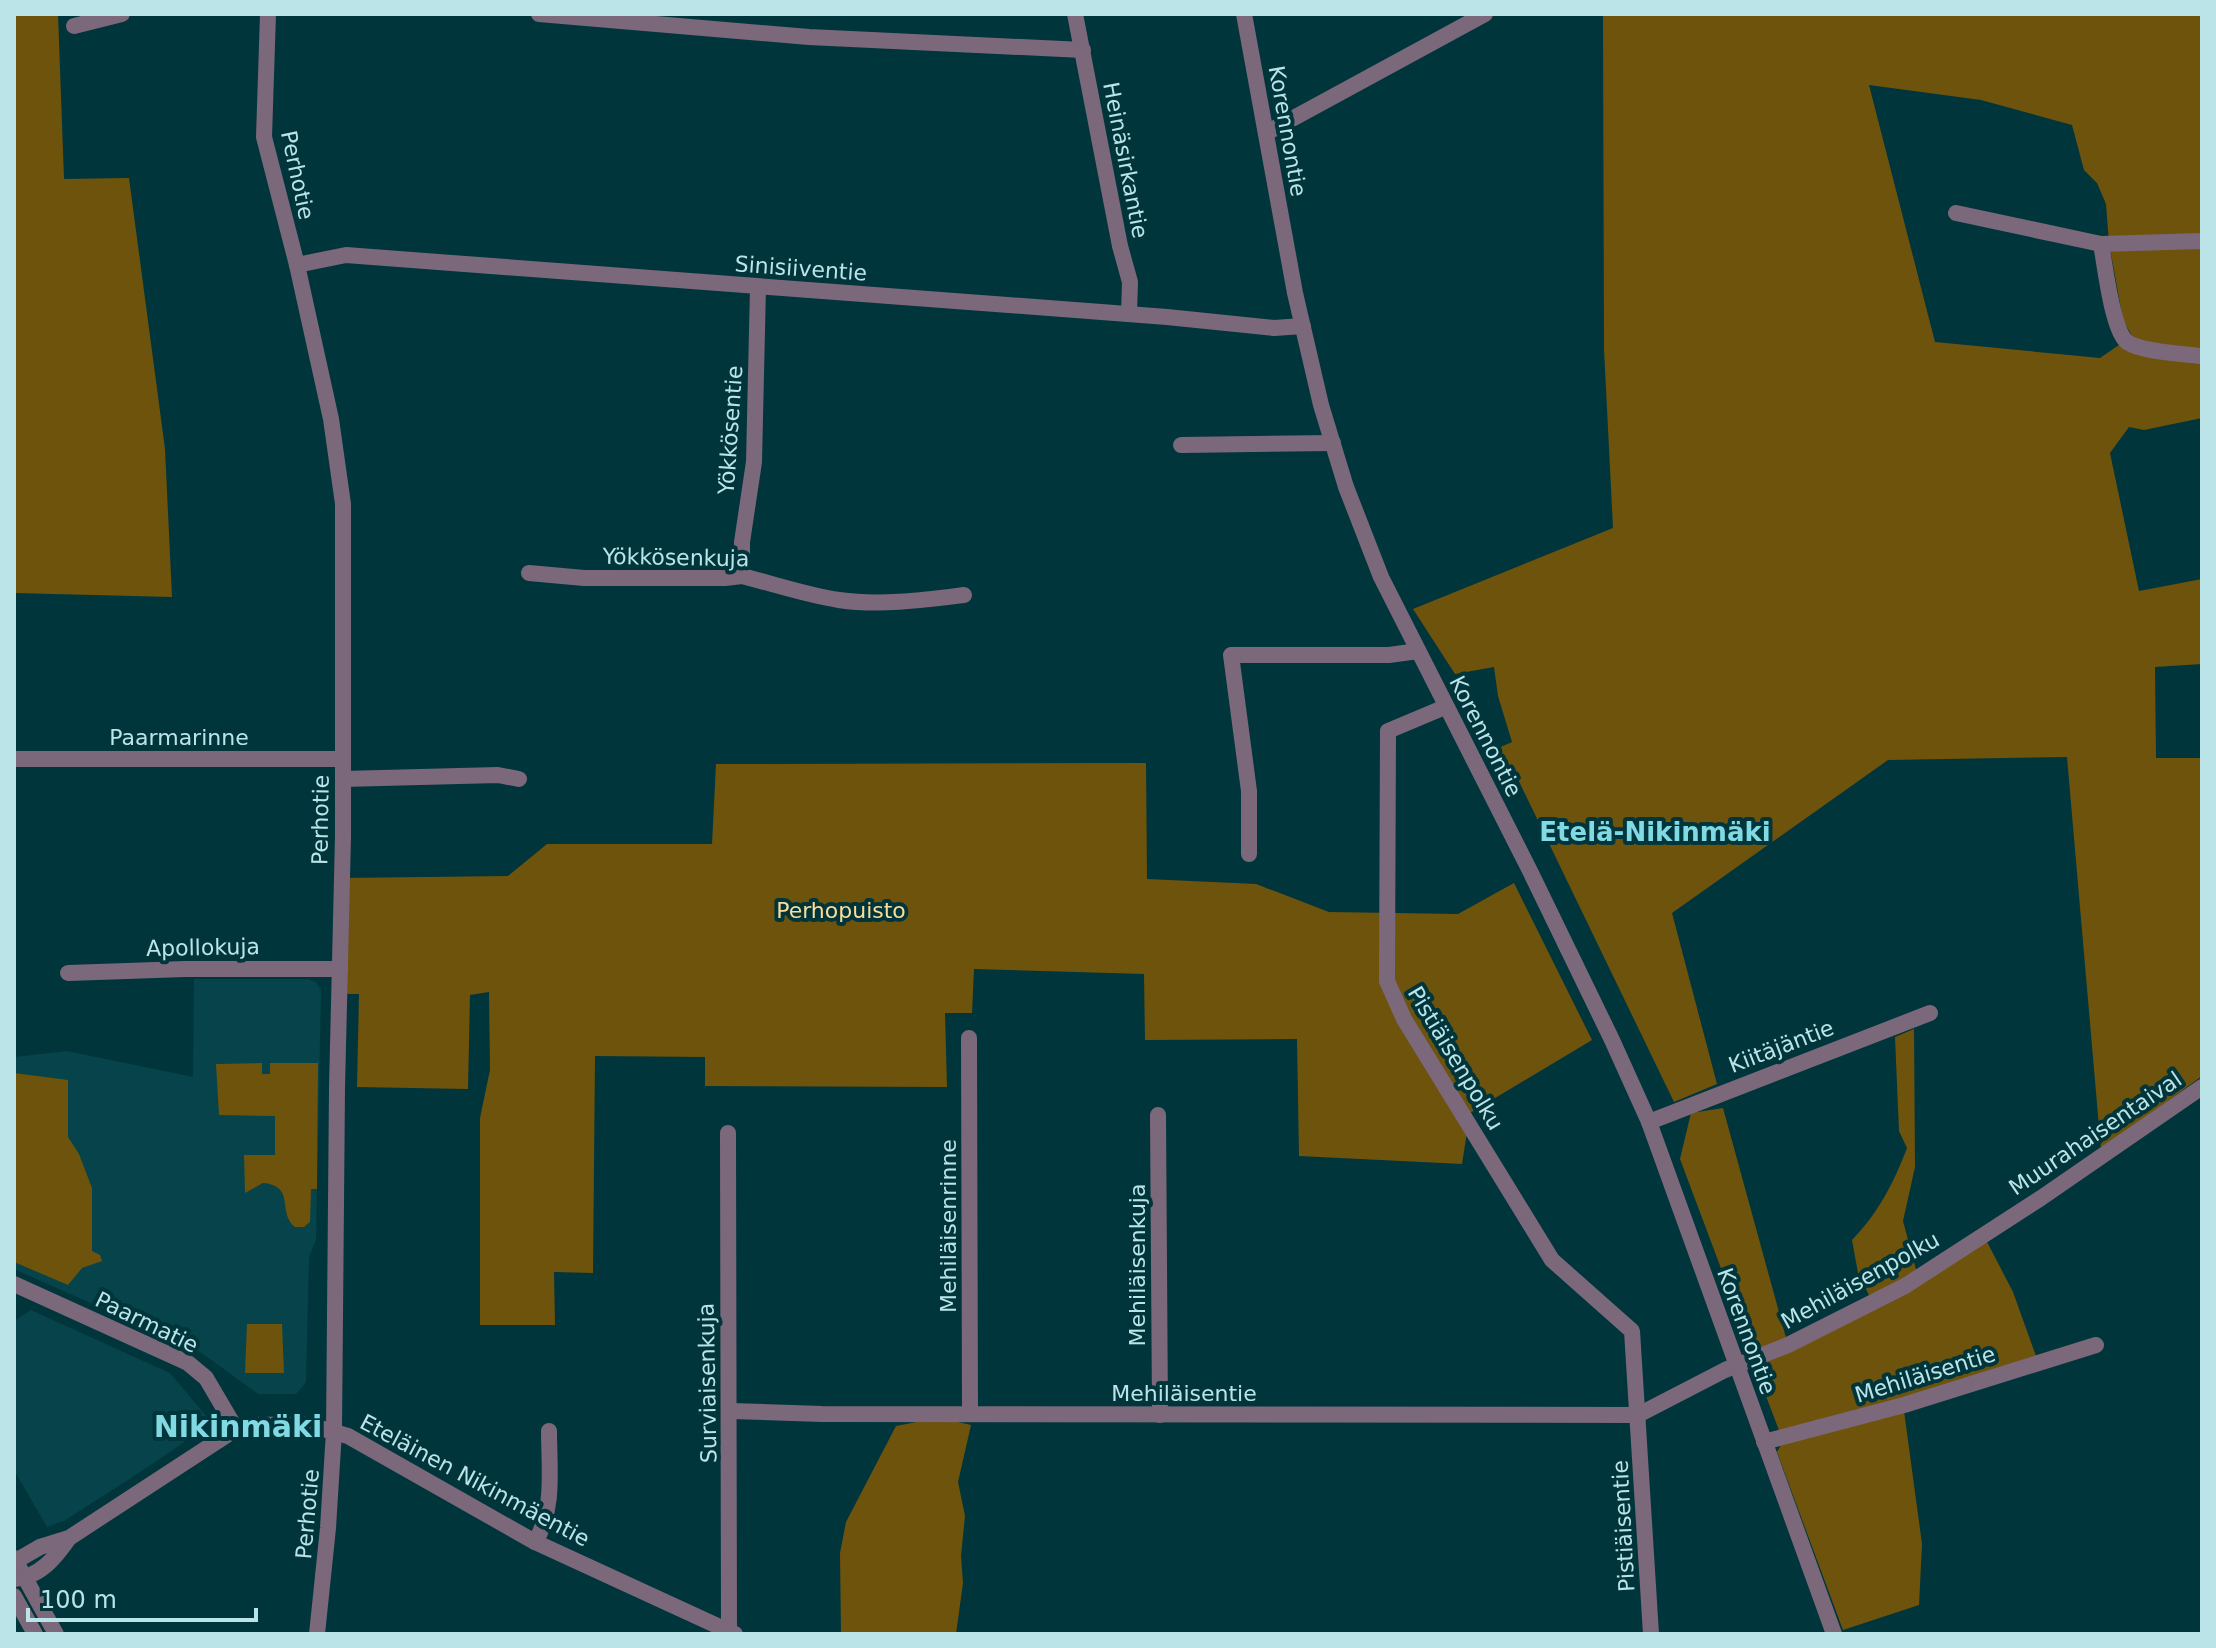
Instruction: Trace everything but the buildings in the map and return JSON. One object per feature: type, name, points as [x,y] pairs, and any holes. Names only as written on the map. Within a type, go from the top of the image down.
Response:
[{"type":"street","points":[[74,26],[122,14]]},
{"type":"street","name":"Perhotie","points":[[268,14],[264,137],[297,265],[331,419],[342,489],[343,779],[334,1431],[331,1500],[317,1634]]},
{"type":"street","points":[[539,14],[809,37],[1083,50]]},
{"type":"street","name":"Heinäsirkantie","points":[[1075,14],[1117,234],[1130,282],[1129,314]]},
{"type":"street","name":"Korennontie","points":[[1244,14],[1281,224],[1303,326],[1333,443],[1381,577],[1537,886],[1649,1122],[1834,1634]]},
{"type":"street","points":[[1266,133],[1485,14]]},
{"type":"street","points":[[1956,213],[2101,244],[2202,241]]},
{"type":"street","points":[[2101,244],[2118,328],[2127,341],[2143,347],[2202,356]]},
{"type":"street","name":"Sinisiiventie","points":[[297,265],[346,255],[1129,314],[1274,328],[1303,326]]},
{"type":"street","name":"Yökkösentie","points":[[742,576],[742,542],[754,462],[758,287]]},
{"type":"street","points":[[1181,445],[1333,443]]},
{"type":"street","name":"Yökkösenkuja","points":[[529,573],[584,578],[742,576],[839,600],[914,600],[964,595]]},
{"type":"street","points":[[1249,854],[1249,791],[1231,655],[1389,655],[1418,651]]},
{"type":"street","name":"Pistiäisenpolku","points":[[1445,707],[1388,731],[1387,981],[1404,1019],[1552,1260],[1632,1331],[1638,1415]]},
{"type":"street","name":"Paarmarinne","points":[[14,759],[343,759]]},
{"type":"street","points":[[343,779],[498,775],[519,779]]},
{"type":"street","name":"Apollokuja","points":[[68,973],[340,969]]},
{"type":"street","name":"Kiitäjäntie","points":[[1649,1122],[1930,1013]]},
{"type":"street","name":"Mehiläisenrinne","points":[[969,1038],[970,1413]]},
{"type":"street","name":"Muurahaisentaival","points":[[2012,1216],[2202,1087]]},
{"type":"street","name":"Mehiläisenkuja","points":[[1158,1115],[1160,1415]]},
{"type":"street","name":"Surviaisenkuja","points":[[728,1133],[731,1633]]},
{"type":"street","name":"Mehiläisenpolku","points":[[1638,1415],[1905,1286],[2012,1216]]},
{"type":"street","name":"Paarmatie","points":[[14,1284],[188,1363],[211,1385],[236,1429]]},
{"type":"street","name":"Mehiläisentie","points":[[1764,1442],[1904,1405],[2096,1345]]},
{"type":"street","name":"Mehiläisentie","points":[[730,1411],[822,1414],[1638,1415]]},
{"type":"street","name":"Pistiäisentie","points":[[1638,1415],[1651,1634]]},
{"type":"street","name":"Eteläinen Nikinmäentie","points":[[14,1560],[40,1547],[69,1538],[236,1429],[252,1425],[306,1424],[348,1436],[535,1542],[731,1633]]},
{"type":"street","points":[[535,1542],[545,1527],[549,1506],[549,1431]]},
{"type":"street","name":"Eteläinen Nikinmäentie","points":[[20,1578],[50,1563],[69,1538]]},
{"type":"street","points":[[14,1560],[20,1578],[56,1634]]},
{"type":"street","points":[[14,1596],[35,1634]]},
{"type":"shaded area","points":[[194,979],[308,979],[316,982],[321,990],[316,1240],[309,1257],[306,1382],[296,1394],[258,1394],[200,1352],[14,1269],[14,1057],[67,1051],[193,1077]]},
{"type":"shaded area","points":[[31,1310],[170,1373],[208,1418],[206,1427],[154,1463],[64,1521],[47,1527],[14,1470],[14,1321]]},
{"type":"green space","points":[[14,14],[58,14],[64,179],[129,178],[165,449],[172,597],[14,593]]},
{"type":"green space","points":[[1603,14],[2202,14],[2202,418],[2144,430],[2129,427],[2110,453],[2139,591],[2202,579],[2202,664],[2155,667],[2156,758],[2201,758],[2202,1076],[2101,1150],[2067,757],[1888,760],[1672,913],[1717,1084],[1674,1102],[1512,767],[1504,764],[1496,749],[1512,742],[1498,696],[1494,667],[1455,674],[1413,609],[1613,528],[1604,349]],"holes":[[[1869,85],[1981,100],[2072,125],[2084,170],[2097,183],[2106,204],[2109,243],[2123,320],[2132,336],[2100,358],[1935,342]]]},
{"type":"green space","name":"Perhopuisto","points":[[1146,763],[1147,879],[1256,884],[1329,912],[1458,914],[1514,883],[1592,1040],[1470,1113],[1462,1164],[1299,1156],[1297,1039],[1145,1040],[1144,974],[974,969],[972,1013],[945,1013],[947,1087],[705,1086],[705,1057],[595,1056],[593,1273],[554,1272],[555,1325],[480,1325],[480,1118],[490,1070],[489,992],[470,995],[468,1089],[357,1087],[359,994],[338,994],[344,878],[508,876],[547,844],[712,844],[716,764]]},
{"type":"green space","points":[[1914,1029],[1915,1167],[1903,1221],[1918,1277],[1984,1236],[2013,1292],[2036,1356],[1904,1411],[1922,1544],[1919,1605],[1843,1630],[1777,1452],[1783,1441],[1755,1367],[1755,1359],[1680,1159],[1691,1113],[1723,1108],[1788,1345],[1872,1301],[1858,1273],[1852,1240],[1884,1197],[1907,1148],[1899,1131],[1895,1037]]},
{"type":"green space","points":[[262,1063],[262,1074],[270,1074],[270,1063],[318,1063],[317,1189],[311,1189],[310,1222],[304,1227],[295,1227],[290,1221],[283,1194],[273,1185],[263,1183],[245,1193],[244,1155],[275,1155],[275,1116],[219,1115],[216,1064]]},
{"type":"green space","points":[[14,1073],[68,1080],[68,1137],[79,1154],[92,1188],[92,1251],[100,1255],[102,1261],[82,1268],[68,1285],[14,1262]]},
{"type":"green space","points":[[247,1324],[282,1324],[284,1373],[245,1373]]},
{"type":"green space","points":[[922,1421],[971,1425],[958,1482],[965,1516],[961,1556],[963,1583],[956,1634],[841,1634],[840,1553],[846,1522],[896,1426]]},
{"type":"district","name":"Etelä-Nikinmäki","points":[[1655,832]]},
{"type":"district","name":"Nikinmäki","points":[[238,1427]]}]
